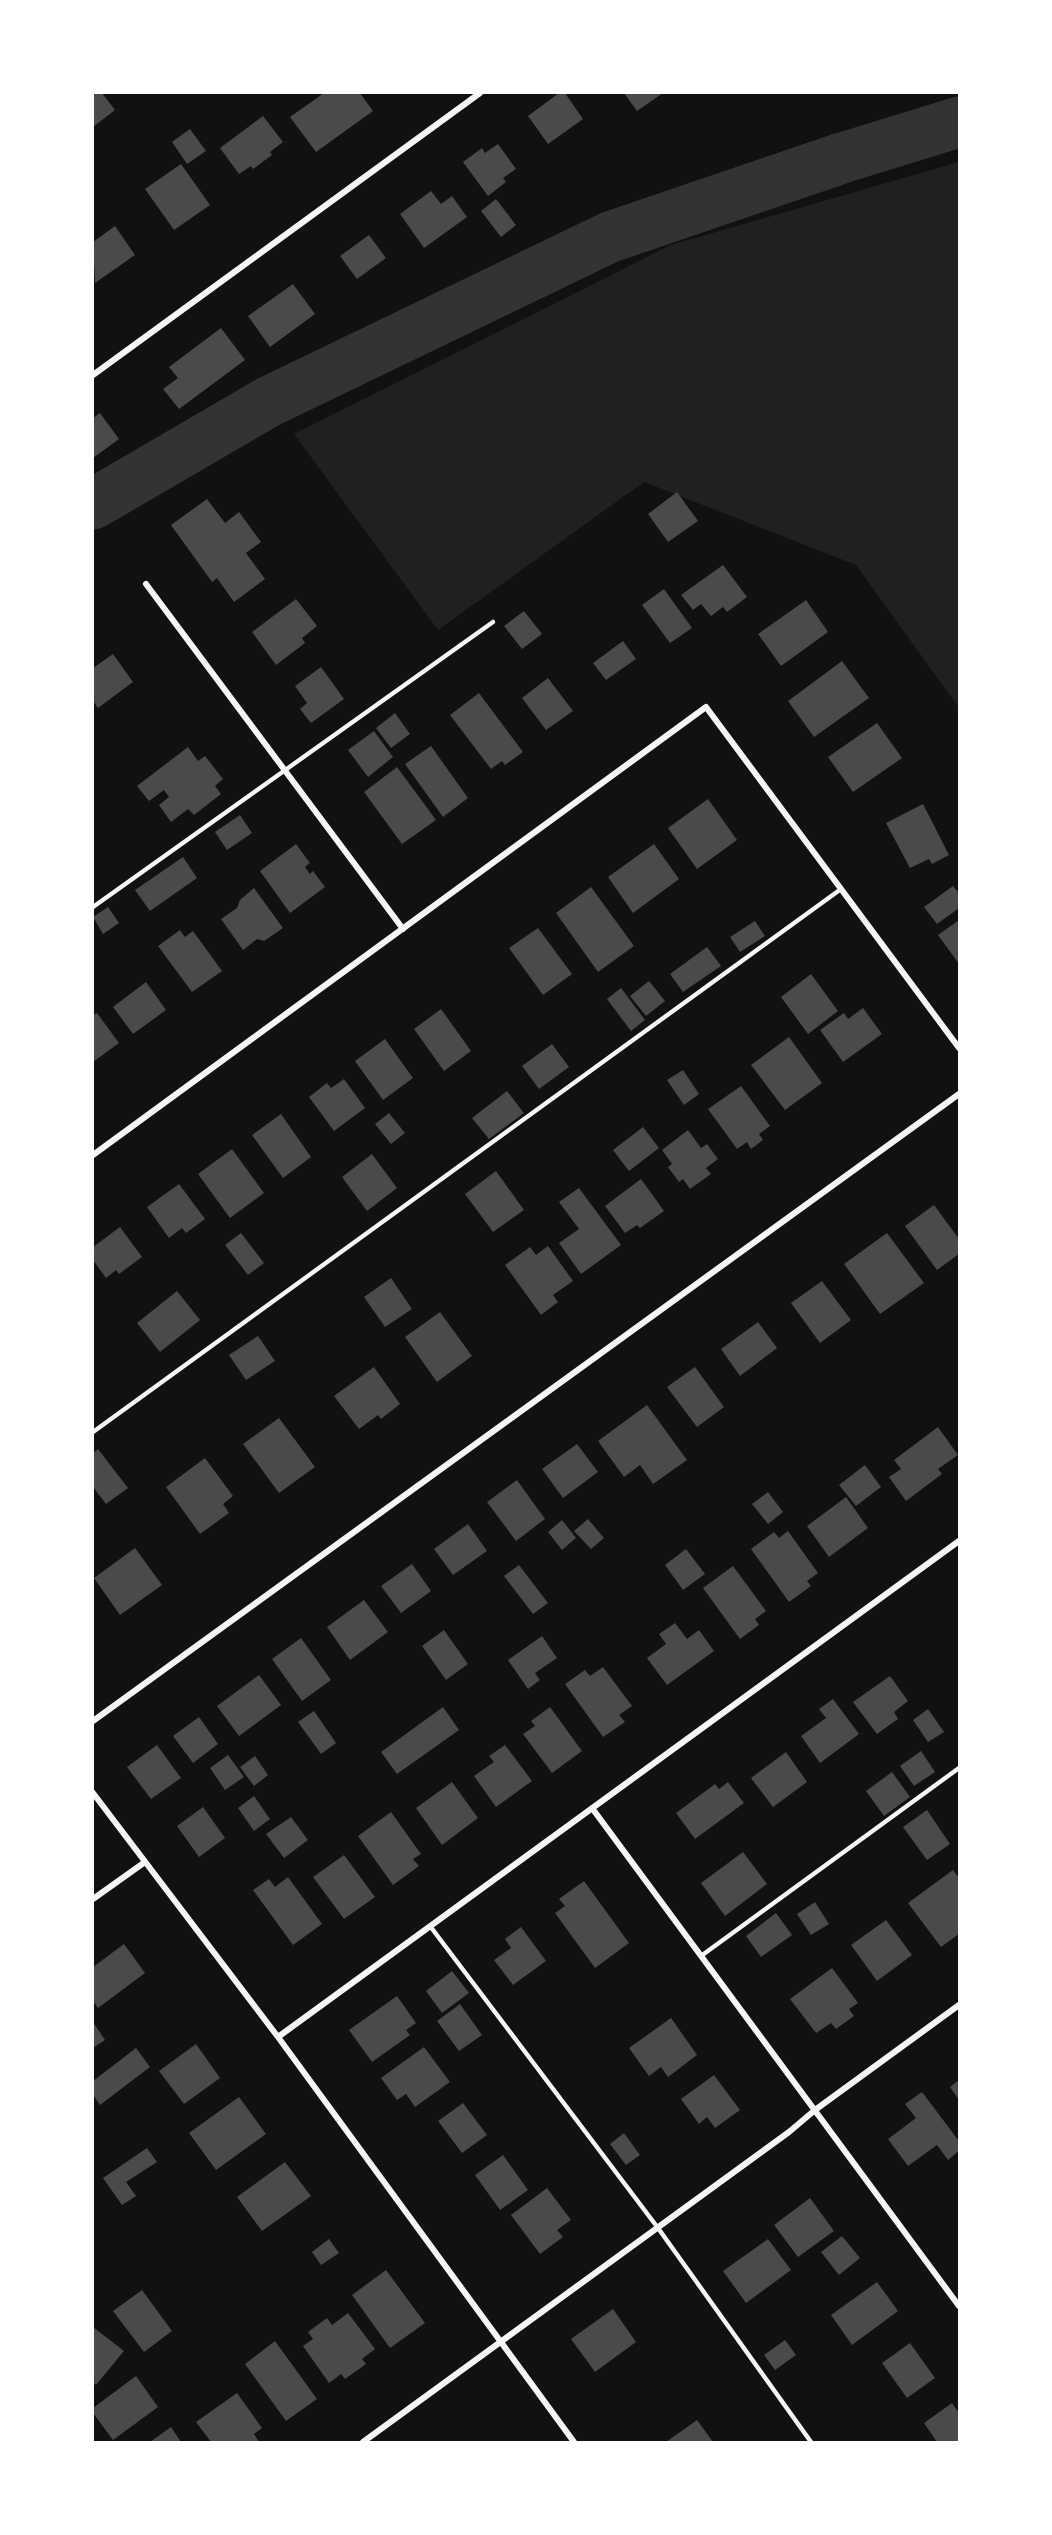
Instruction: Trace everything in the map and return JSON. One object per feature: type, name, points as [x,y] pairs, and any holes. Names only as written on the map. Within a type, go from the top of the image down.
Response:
[{"type":"street","points":[[93,375],[480,93]]},
{"type":"street","points":[[146,584],[403,929]]},
{"type":"street","points":[[93,1155],[706,707],[959,1048]]},
{"type":"street","points":[[93,1721],[959,1094]]},
{"type":"street","points":[[278,2037],[959,1541]]},
{"type":"street","points":[[93,1793],[278,2037],[574,2442]]},
{"type":"street","points":[[592,1808],[959,2306]]},
{"type":"street","points":[[93,1899],[144,1862]]},
{"type":"street","points":[[363,2442],[789,2132],[815,2110],[959,2005]]},
{"type":"lane","points":[[93,907],[493,622]]},
{"type":"lane","points":[[93,1432],[841,889]]},
{"type":"lane","points":[[701,1956],[959,1768]]},
{"type":"lane","points":[[430,1926],[658,2228],[811,2442]]},
{"type":"shaded area","points":[[959,162],[959,708],[856,565],[644,482],[438,630],[294,434],[671,245]]},
{"type":"building","points":[[93,93],[102,93],[115,110],[93,127]]},
{"type":"building","points":[[324,93],[360,93],[373,111],[316,152],[290,117]]},
{"type":"building","points":[[559,93],[565,93],[583,119],[548,144],[528,116]]},
{"type":"building","points":[[624,93],[663,93],[637,111]]},
{"type":"building","points":[[263,116],[283,142],[270,152],[272,155],[253,169],[251,166],[239,174],[220,148]]},
{"type":"building","points":[[190,129],[206,151],[187,164],[172,142]]},
{"type":"building","points":[[498,144],[516,169],[503,178],[506,182],[488,196],[463,162],[482,148],[485,153]]},
{"type":"building","points":[[181,164],[210,205],[174,230],[145,189]]},
{"type":"building","points":[[431,191],[441,204],[452,196],[467,217],[424,248],[400,214]]},
{"type":"building","points":[[496,199],[516,225],[501,237],[481,211]]},
{"type":"building","points":[[115,226],[135,255],[95,283],[93,242]]},
{"type":"building","points":[[369,235],[386,258],[357,279],[340,256]]},
{"type":"building","points":[[293,284],[315,314],[270,347],[248,316]]},
{"type":"building","points":[[221,328],[245,360],[179,409],[163,389],[178,378],[169,367]]},
{"type":"building","points":[[100,413],[119,439],[93,458],[93,418]]},
{"type":"building","points":[[677,492],[698,521],[668,542],[648,514]]},
{"type":"building","points":[[207,499],[225,523],[239,512],[261,542],[246,553],[265,579],[234,602],[217,578],[212,582],[171,525]]},
{"type":"building","points":[[723,565],[747,597],[727,612],[723,607],[711,616],[701,604],[693,610],[681,595]]},
{"type":"building","points":[[664,589],[692,628],[670,643],[642,605]]},
{"type":"building","points":[[296,599],[317,626],[302,638],[305,643],[276,665],[252,632]]},
{"type":"building","points":[[806,600],[828,632],[781,666],[758,634]]},
{"type":"building","points":[[524,611],[542,634],[522,649],[504,626]]},
{"type":"building","points":[[623,641],[636,659],[606,680],[593,663]]},
{"type":"building","points":[[113,654],[133,682],[98,708],[93,701],[93,668]]},
{"type":"building","points":[[842,661],[869,698],[814,737],[788,701]]},
{"type":"building","points":[[321,667],[344,699],[311,723],[300,709],[307,703],[295,686]]},
{"type":"building","points":[[548,678],[573,711],[546,730],[522,698]]},
{"type":"building","points":[[479,693],[523,752],[505,765],[502,761],[491,769],[450,715]]},
{"type":"building","points":[[395,713],[410,734],[391,748],[376,728]]},
{"type":"building","points":[[877,723],[902,758],[853,792],[828,757]]},
{"type":"building","points":[[374,731],[393,757],[368,777],[348,750]]},
{"type":"building","points":[[431,746],[468,798],[443,817],[405,764]]},
{"type":"building","points":[[188,747],[198,761],[205,756],[223,779],[215,786],[221,794],[194,815],[188,809],[171,822],[159,805],[169,797],[164,790],[149,801],[137,786]]},
{"type":"building","points":[[397,767],[436,820],[402,844],[364,792]]},
{"type":"building","points":[[708,799],[737,840],[697,869],[668,828]]},
{"type":"building","points":[[923,804],[949,855],[932,864],[929,859],[910,868],[886,823]]},
{"type":"building","points":[[240,815],[252,833],[227,850],[215,832]]},
{"type":"building","points":[[296,844],[310,863],[305,867],[310,874],[313,871],[325,887],[290,913],[260,871]]},
{"type":"building","points":[[654,844],[679,879],[633,913],[608,877]]},
{"type":"building","points":[[183,857],[197,878],[150,911],[135,890]]},
{"type":"building","points":[[953,886],[959,893],[959,908],[937,924],[924,907]]},
{"type":"building","points":[[591,887],[634,946],[598,972],[556,913]]},
{"type":"building","points":[[254,888],[283,928],[264,941],[257,939],[243,950],[221,919],[237,908],[240,900]]},
{"type":"building","points":[[108,907],[119,923],[103,934],[93,917]]},
{"type":"building","points":[[959,920],[959,964],[938,935]]},
{"type":"building","points":[[755,921],[765,936],[740,952],[730,937]]},
{"type":"building","points":[[538,928],[572,974],[543,995],[509,948]]},
{"type":"building","points":[[180,930],[185,937],[193,931],[222,971],[192,992],[158,946]]},
{"type":"building","points":[[707,947],[721,966],[683,992],[670,974]]},
{"type":"building","points":[[811,974],[838,1011],[808,1034],[781,997]]},
{"type":"building","points":[[649,981],[665,1001],[646,1016],[630,996]]},
{"type":"building","points":[[146,982],[166,1010],[133,1034],[113,1007]]},
{"type":"building","points":[[621,988],[645,1020],[631,1031],[607,999]]},
{"type":"building","points":[[863,1008],[882,1034],[843,1062],[820,1030],[844,1013],[848,1019]]},
{"type":"building","points":[[441,1009],[471,1051],[444,1071],[414,1029]]},
{"type":"building","points":[[97,1013],[119,1043],[93,1062],[93,1015]]},
{"type":"building","points":[[789,1037],[822,1083],[785,1110],[751,1065]]},
{"type":"building","points":[[385,1039],[413,1078],[383,1100],[355,1061]]},
{"type":"building","points":[[552,1044],[569,1067],[539,1089],[522,1066]]},
{"type":"building","points":[[683,1070],[699,1094],[684,1105],[667,1080]]},
{"type":"building","points":[[344,1079],[365,1108],[334,1131],[309,1097],[327,1083],[331,1088]]},
{"type":"building","points":[[741,1086],[770,1126],[759,1134],[763,1140],[751,1149],[747,1142],[737,1149],[708,1109]]},
{"type":"building","points":[[507,1091],[524,1113],[489,1139],[472,1118]]},
{"type":"building","points":[[389,1113],[405,1133],[391,1144],[375,1124]]},
{"type":"building","points":[[281,1114],[311,1157],[283,1178],[252,1135]]},
{"type":"building","points":[[643,1127],[659,1148],[629,1171],[613,1150]]},
{"type":"building","points":[[688,1130],[701,1148],[707,1144],[718,1159],[706,1168],[711,1174],[690,1189],[683,1179],[679,1182],[668,1167],[672,1164],[662,1150]]},
{"type":"building","points":[[232,1149],[264,1193],[230,1218],[198,1174]]},
{"type":"building","points":[[372,1154],[397,1188],[367,1211],[342,1177]]},
{"type":"building","points":[[496,1171],[524,1210],[493,1232],[465,1194]]},
{"type":"building","points":[[641,1179],[664,1211],[640,1228],[637,1225],[625,1233],[605,1206]]},
{"type":"building","points":[[179,1184],[205,1219],[186,1233],[182,1228],[169,1238],[147,1207]]},
{"type":"building","points":[[579,1188],[621,1245],[581,1274],[559,1243],[579,1229],[559,1202]]},
{"type":"building","points":[[934,1205],[959,1239],[959,1254],[937,1270],[905,1226]]},
{"type":"building","points":[[120,1227],[142,1257],[119,1274],[116,1270],[106,1278],[93,1260],[93,1247]]},
{"type":"building","points":[[241,1233],[264,1263],[248,1275],[225,1245]]},
{"type":"building","points":[[887,1233],[924,1283],[880,1314],[844,1264]]},
{"type":"building","points":[[548,1246],[573,1281],[553,1295],[558,1302],[541,1315],[505,1265],[530,1247],[536,1255]]},
{"type":"building","points":[[391,1278],[412,1309],[385,1327],[364,1297]]},
{"type":"building","points":[[822,1281],[851,1320],[820,1343],[791,1303]]},
{"type":"building","points":[[177,1291],[200,1320],[160,1352],[137,1323]]},
{"type":"building","points":[[440,1312],[472,1356],[437,1382],[405,1337]]},
{"type":"building","points":[[758,1322],[777,1348],[740,1376],[721,1349]]},
{"type":"building","points":[[258,1336],[275,1361],[246,1380],[229,1355]]},
{"type":"building","points":[[374,1367],[400,1404],[381,1419],[378,1415],[359,1429],[334,1396]]},
{"type":"building","points":[[695,1367],[724,1407],[697,1427],[667,1387]]},
{"type":"building","points":[[647,1405],[687,1460],[653,1484],[640,1465],[624,1477],[598,1441]]},
{"type":"building","points":[[279,1418],[315,1467],[279,1493],[243,1444]]},
{"type":"building","points":[[938,1427],[958,1455],[938,1469],[942,1474],[906,1501],[889,1477],[901,1469],[894,1460]]},
{"type":"building","points":[[577,1444],[598,1472],[563,1498],[542,1469]]},
{"type":"building","points":[[98,1449],[128,1488],[106,1504],[93,1487],[93,1453]]},
{"type":"building","points":[[205,1458],[233,1496],[223,1504],[229,1513],[200,1534],[166,1487]]},
{"type":"building","points":[[865,1465],[881,1487],[856,1506],[839,1485]]},
{"type":"building","points":[[517,1480],[545,1519],[516,1541],[487,1502]]},
{"type":"building","points":[[768,1492],[783,1512],[768,1524],[752,1504]]},
{"type":"building","points":[[846,1497],[868,1528],[829,1557],[807,1526]]},
{"type":"building","points":[[588,1519],[604,1538],[591,1549],[574,1531]]},
{"type":"building","points":[[562,1520],[576,1538],[562,1550],[548,1532]]},
{"type":"building","points":[[468,1524],[487,1551],[453,1575],[434,1549]]},
{"type":"building","points":[[788,1531],[818,1573],[807,1581],[811,1586],[789,1602],[751,1549],[774,1532],[779,1538]]},
{"type":"building","points":[[135,1548],[162,1585],[120,1615],[94,1578]]},
{"type":"building","points":[[686,1549],[705,1574],[683,1590],[665,1565]]},
{"type":"building","points":[[412,1564],[431,1591],[401,1613],[381,1586]]},
{"type":"building","points":[[519,1565],[548,1603],[533,1614],[504,1576]]},
{"type":"building","points":[[733,1566],[766,1611],[755,1619],[759,1625],[740,1639],[703,1588]]},
{"type":"building","points":[[364,1600],[388,1632],[350,1660],[327,1627]]},
{"type":"building","points":[[675,1623],[687,1639],[699,1630],[714,1651],[667,1685],[647,1658],[666,1644],[659,1634]]},
{"type":"building","points":[[444,1630],[468,1664],[446,1680],[422,1646]]},
{"type":"building","points":[[542,1636],[557,1658],[535,1673],[540,1680],[528,1689],[508,1660]]},
{"type":"building","points":[[301,1638],[331,1680],[302,1701],[272,1659]]},
{"type":"building","points":[[603,1667],[632,1706],[619,1715],[625,1722],[603,1737],[565,1684],[585,1670],[590,1676]]},
{"type":"building","points":[[259,1675],[281,1705],[239,1736],[217,1706]]},
{"type":"building","points":[[890,1676],[908,1701],[894,1712],[898,1719],[877,1734],[853,1702]]},
{"type":"building","points":[[833,1699],[859,1734],[820,1763],[801,1736],[826,1718],[819,1709]]},
{"type":"building","points":[[443,1707],[459,1730],[397,1774],[381,1752]]},
{"type":"building","points":[[550,1707],[582,1751],[552,1773],[523,1734],[535,1726],[531,1721]]},
{"type":"building","points":[[928,1709],[944,1732],[928,1742],[913,1720]]},
{"type":"building","points":[[314,1711],[336,1743],[321,1754],[298,1722]]},
{"type":"building","points":[[199,1717],[218,1744],[193,1763],[173,1736]]},
{"type":"building","points":[[157,1745],[181,1778],[151,1799],[127,1767]]},
{"type":"building","points":[[505,1745],[532,1781],[496,1807],[474,1776],[494,1762],[489,1756]]},
{"type":"building","points":[[921,1751],[935,1772],[914,1786],[900,1766]]},
{"type":"building","points":[[786,1752],[807,1782],[773,1807],[751,1778]]},
{"type":"building","points":[[228,1755],[244,1777],[225,1790],[210,1768]]},
{"type":"building","points":[[255,1756],[268,1775],[254,1786],[240,1767]]},
{"type":"building","points":[[892,1772],[910,1797],[884,1816],[866,1791]]},
{"type":"building","points":[[452,1782],[478,1818],[442,1845],[416,1808]]},
{"type":"building","points":[[728,1782],[744,1803],[695,1839],[676,1813],[715,1784],[719,1789]]},
{"type":"building","points":[[254,1796],[270,1819],[254,1831],[238,1808]]},
{"type":"building","points":[[203,1807],[225,1838],[199,1857],[177,1826]]},
{"type":"building","points":[[927,1810],[950,1844],[927,1860],[903,1827]]},
{"type":"building","points":[[391,1812],[421,1854],[413,1859],[419,1866],[393,1885],[358,1836]]},
{"type":"building","points":[[291,1817],[308,1840],[284,1858],[266,1834]]},
{"type":"building","points":[[743,1852],[767,1884],[725,1916],[701,1883]]},
{"type":"building","points":[[344,1855],[375,1897],[344,1919],[313,1877]]},
{"type":"building","points":[[953,1870],[959,1878],[959,1934],[941,1947],[908,1903]]},
{"type":"building","points":[[288,1877],[322,1924],[293,1945],[253,1890],[269,1879],[275,1887]]},
{"type":"building","points":[[584,1881],[629,1943],[595,1968],[555,1913],[565,1906],[559,1899]]},
{"type":"building","points":[[815,1902],[829,1924],[811,1935],[797,1914]]},
{"type":"building","points":[[776,1913],[792,1935],[761,1957],[746,1936]]},
{"type":"building","points":[[886,1920],[912,1955],[877,1981],[851,1945]]},
{"type":"building","points":[[521,1927],[546,1961],[513,1985],[494,1960],[511,1948],[505,1939]]},
{"type":"building","points":[[124,1944],[145,1973],[98,2008],[93,2001],[93,1967]]},
{"type":"building","points":[[832,1968],[858,2003],[849,2009],[854,2016],[836,2029],[831,2023],[816,2033],[790,1999]]},
{"type":"building","points":[[452,1971],[469,1993],[442,2013],[426,1991]]},
{"type":"building","points":[[397,1996],[416,2023],[406,2030],[410,2035],[372,2062],[349,2030]]},
{"type":"building","points":[[460,2004],[482,2035],[459,2051],[437,2021]]},
{"type":"building","points":[[671,2018],[697,2055],[668,2077],[661,2067],[649,2076],[629,2048]]},
{"type":"building","points":[[93,2022],[105,2040],[93,2048]]},
{"type":"building","points":[[196,2044],[220,2078],[184,2104],[159,2071]]},
{"type":"building","points":[[424,2047],[450,2082],[415,2107],[406,2094],[397,2100],[381,2078]]},
{"type":"building","points":[[136,2048],[150,2067],[100,2105],[93,2095],[93,2081]]},
{"type":"building","points":[[714,2075],[740,2110],[715,2128],[707,2117],[699,2124],[681,2099]]},
{"type":"building","points":[[959,2080],[959,2100],[950,2087]]},
{"type":"building","points":[[922,2092],[959,2141],[959,2151],[948,2160],[937,2145],[908,2166],[888,2139],[916,2118],[905,2104]]},
{"type":"building","points":[[239,2097],[266,2134],[216,2170],[189,2133]]},
{"type":"building","points":[[463,2103],[487,2135],[462,2153],[438,2121]]},
{"type":"building","points":[[624,2133],[640,2155],[626,2165],[610,2144]]},
{"type":"building","points":[[147,2148],[157,2162],[126,2182],[136,2196],[122,2205],[103,2178]]},
{"type":"building","points":[[503,2155],[528,2190],[500,2210],[475,2175]]},
{"type":"building","points":[[285,2162],[311,2196],[262,2231],[237,2197]]},
{"type":"building","points":[[547,2188],[571,2220],[557,2230],[563,2237],[540,2254],[511,2215]]},
{"type":"building","points":[[810,2198],[834,2231],[798,2257],[774,2225]]},
{"type":"building","points":[[842,2236],[860,2258],[839,2275],[821,2252]]},
{"type":"building","points":[[329,2239],[339,2253],[321,2265],[312,2252]]},
{"type":"building","points":[[768,2239],[791,2270],[746,2303],[723,2271]]},
{"type":"building","points":[[386,2270],[425,2323],[390,2348],[352,2295]]},
{"type":"building","points":[[877,2282],[898,2311],[852,2345],[831,2315]]},
{"type":"building","points":[[142,2290],[172,2331],[144,2352],[113,2311]]},
{"type":"building","points":[[613,2309],[636,2342],[595,2372],[571,2339]]},
{"type":"building","points":[[348,2313],[375,2349],[362,2359],[366,2364],[345,2379],[341,2374],[329,2383],[303,2346],[313,2339],[308,2332],[327,2318],[332,2325]]},
{"type":"building","points":[[93,2327],[124,2351],[96,2385],[93,2382]]},
{"type":"building","points":[[785,2340],[796,2355],[775,2370],[764,2355]]},
{"type":"building","points":[[275,2341],[317,2399],[286,2421],[245,2364]]},
{"type":"building","points":[[910,2343],[935,2378],[907,2398],[882,2363]]},
{"type":"building","points":[[136,2376],[158,2407],[113,2440],[93,2413],[93,2408]]},
{"type":"building","points":[[237,2393],[262,2428],[254,2434],[259,2442],[211,2442],[196,2422]]},
{"type":"building","points":[[952,2403],[959,2413],[959,2442],[937,2442],[924,2423]]},
{"type":"building","points":[[697,2420],[713,2442],[666,2442]]},
{"type":"building","points":[[171,2427],[181,2442],[150,2442]]},
{"type":"waterway","points":[[93,504],[268,402],[610,237],[842,158],[959,122]]}]
